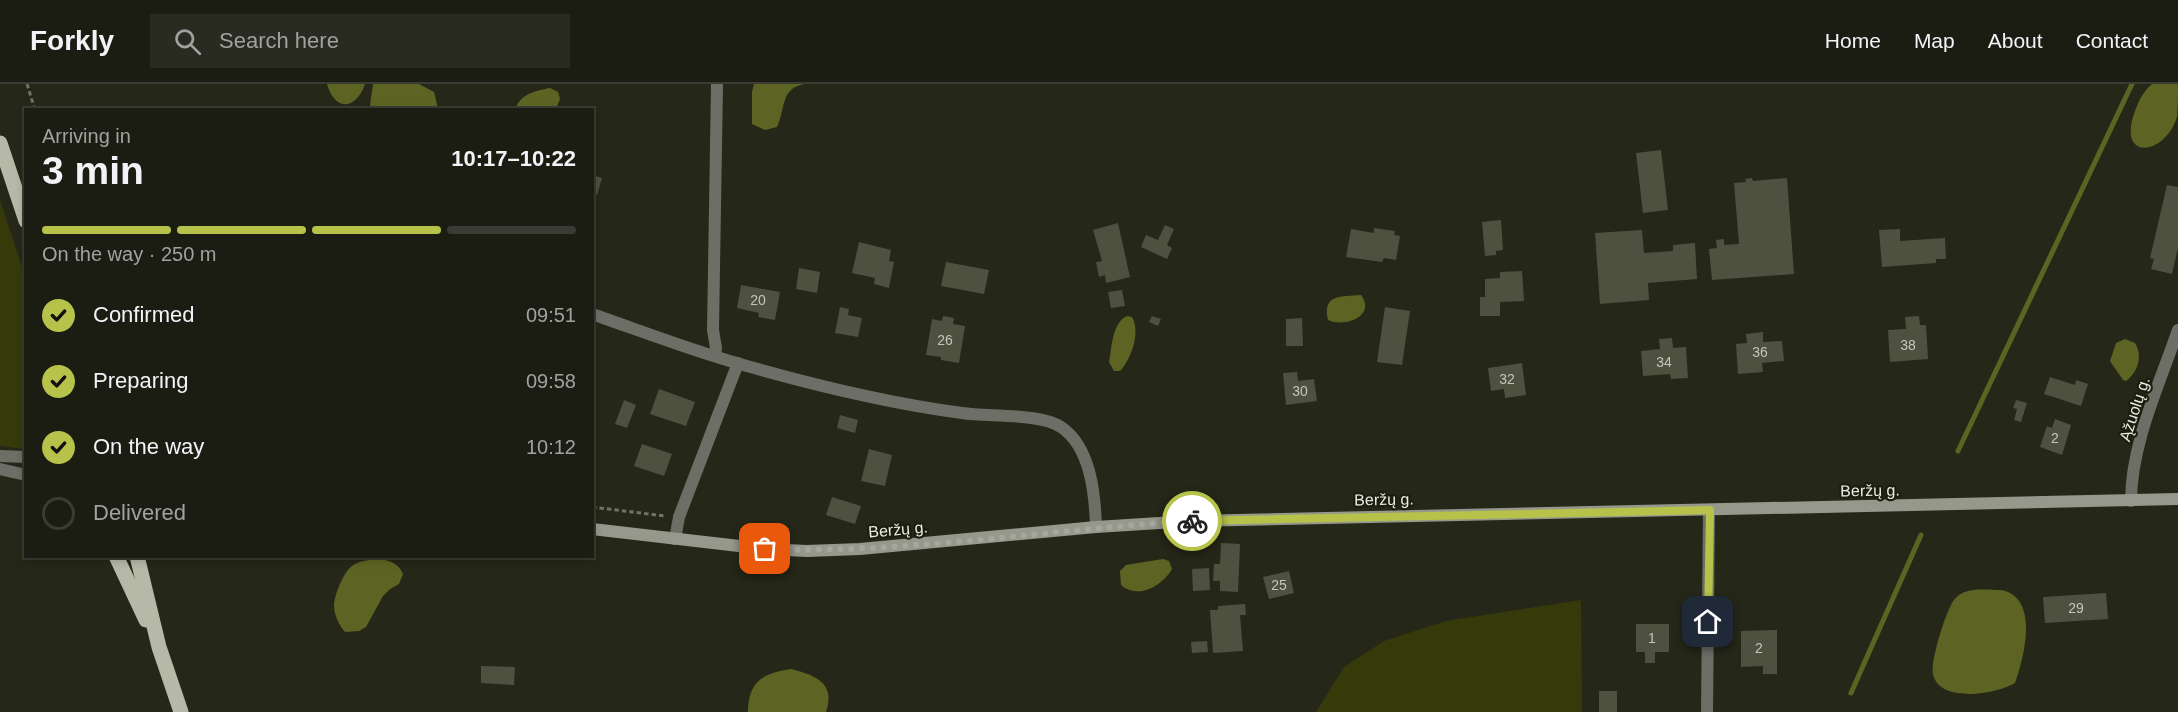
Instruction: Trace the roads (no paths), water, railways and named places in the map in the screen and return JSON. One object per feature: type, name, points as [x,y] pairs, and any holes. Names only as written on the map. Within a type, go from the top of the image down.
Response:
[{"type":"main road","points":[[0,143],[24,215]]},
{"type":"main road","name":"Beržų g.","points":[[594,529],[765,549],[807,551],[1191,521],[2178,499]]},
{"type":"main road","points":[[117,558],[159,647]]},
{"type":"main road","points":[[137,558],[159,647],[181,712]]},
{"type":"street","points":[[715,356],[717,348],[713,330],[717,84]]},
{"type":"street","points":[[594,315],[738,363],[870,398],[980,416],[1026,418],[1051,422],[1062,428],[1075,442],[1084,458],[1091,482],[1096,527]]},
{"type":"street","name":"Ąžuolų g.","points":[[2131,501],[2133,468],[2178,330]]},
{"type":"street","points":[[675,539],[679,517],[738,363]]},
{"type":"street","points":[[0,456],[24,456]]},
{"type":"street","points":[[0,469],[24,475]]},
{"type":"street","points":[[1707,712],[1710,510]]},
{"type":"waterway","points":[[1958,451],[2132,84]]},
{"type":"waterway","points":[[1851,693],[1921,535]]}]
